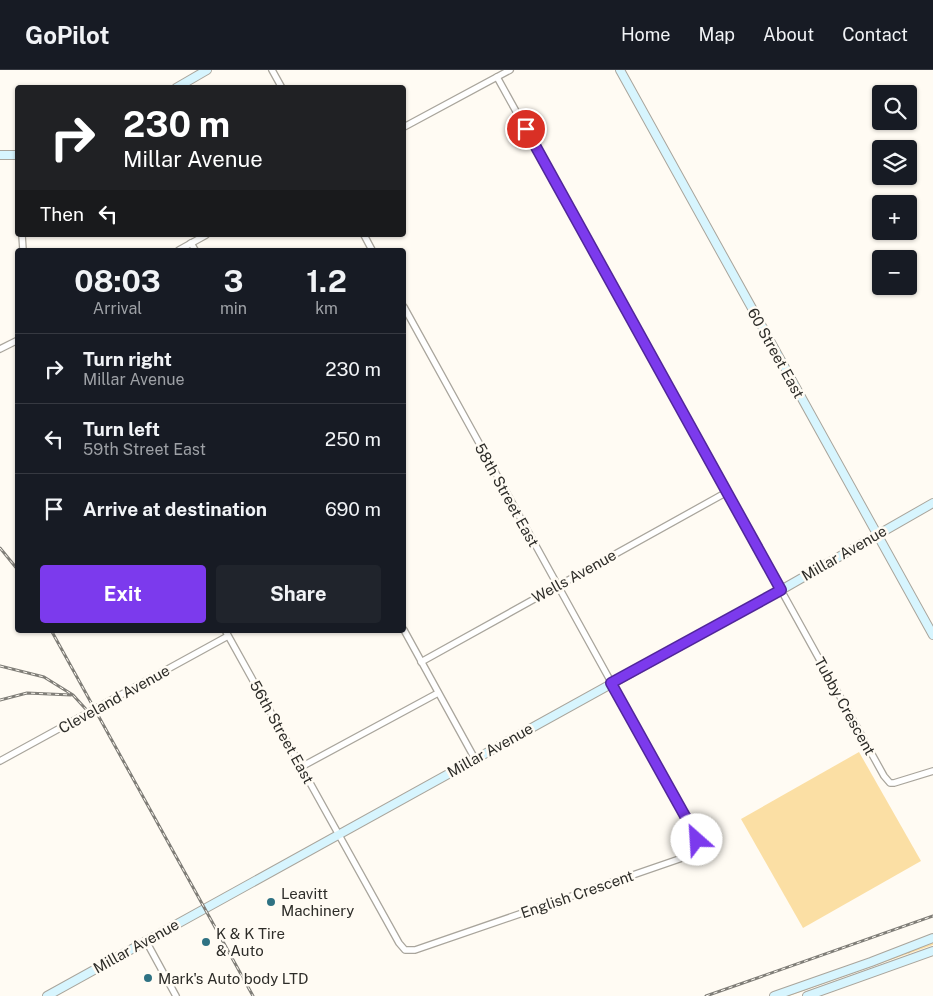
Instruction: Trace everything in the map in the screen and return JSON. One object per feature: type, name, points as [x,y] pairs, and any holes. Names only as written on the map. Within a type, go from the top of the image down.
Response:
[{"type":"street","points":[[181,85],[207,70]]},
{"type":"street","points":[[272,70],[280,85]]},
{"type":"street","points":[[406,126],[510,70]]},
{"type":"street","name":"60 Street East","points":[[620,70],[933,635]]},
{"type":"street","name":"Tubby Crescent","points":[[497,77],[887,780],[890,783],[899,783],[933,770]]},
{"type":"street","points":[[0,155],[15,155]]},
{"type":"street","points":[[182,248],[202,237]]},
{"type":"street","points":[[191,243],[194,248]]},
{"type":"street","name":"58th Street East","points":[[406,311],[611,683]]},
{"type":"street","points":[[0,349],[15,342]]},
{"type":"street","name":"Wells Avenue","points":[[421,662],[727,492]]},
{"type":"street","name":"Millar Avenue","points":[[47,996],[781,590],[933,503]]},
{"type":"street","name":"56th Street East","points":[[226,633],[339,834]]},
{"type":"street","points":[[406,633],[475,759]]},
{"type":"street","name":"Cleveland Avenue","points":[[0,761],[228,636]]},
{"type":"street","name":"English Crescent","points":[[339,834],[399,942],[406,950],[410,951],[688,856],[696,846],[695,834],[611,683]]},
{"type":"street","points":[[301,767],[438,693]]},
{"type":"street","points":[[774,996],[933,938]]},
{"type":"street","points":[[146,941],[176,996]]},
{"type":"street","points":[[807,996],[933,951]]},
{"type":"green space","points":[[859,752],[921,861],[803,928],[741,819]]},
{"type":"green space","points":[[933,943],[933,945],[789,996],[783,996]]},
{"type":"railway","points":[[0,548],[15,566]]},
{"type":"railway","points":[[53,633],[253,996]]},
{"type":"railway","points":[[0,666],[44,677],[73,695],[93,717]]},
{"type":"railway","points":[[0,700],[27,693],[71,695]]},
{"type":"railway","points":[[706,996],[933,916]]},
{"type":"place","name":"Leavitt Machinery","points":[[271,902]]},
{"type":"place","name":"K & K Tire & Auto","points":[[206,942]]},
{"type":"place","name":"Mark's Auto body LTD","points":[[148,978]]},
{"type":"route","points":[[526,129],[781,590],[611,683],[697,840]]}]
